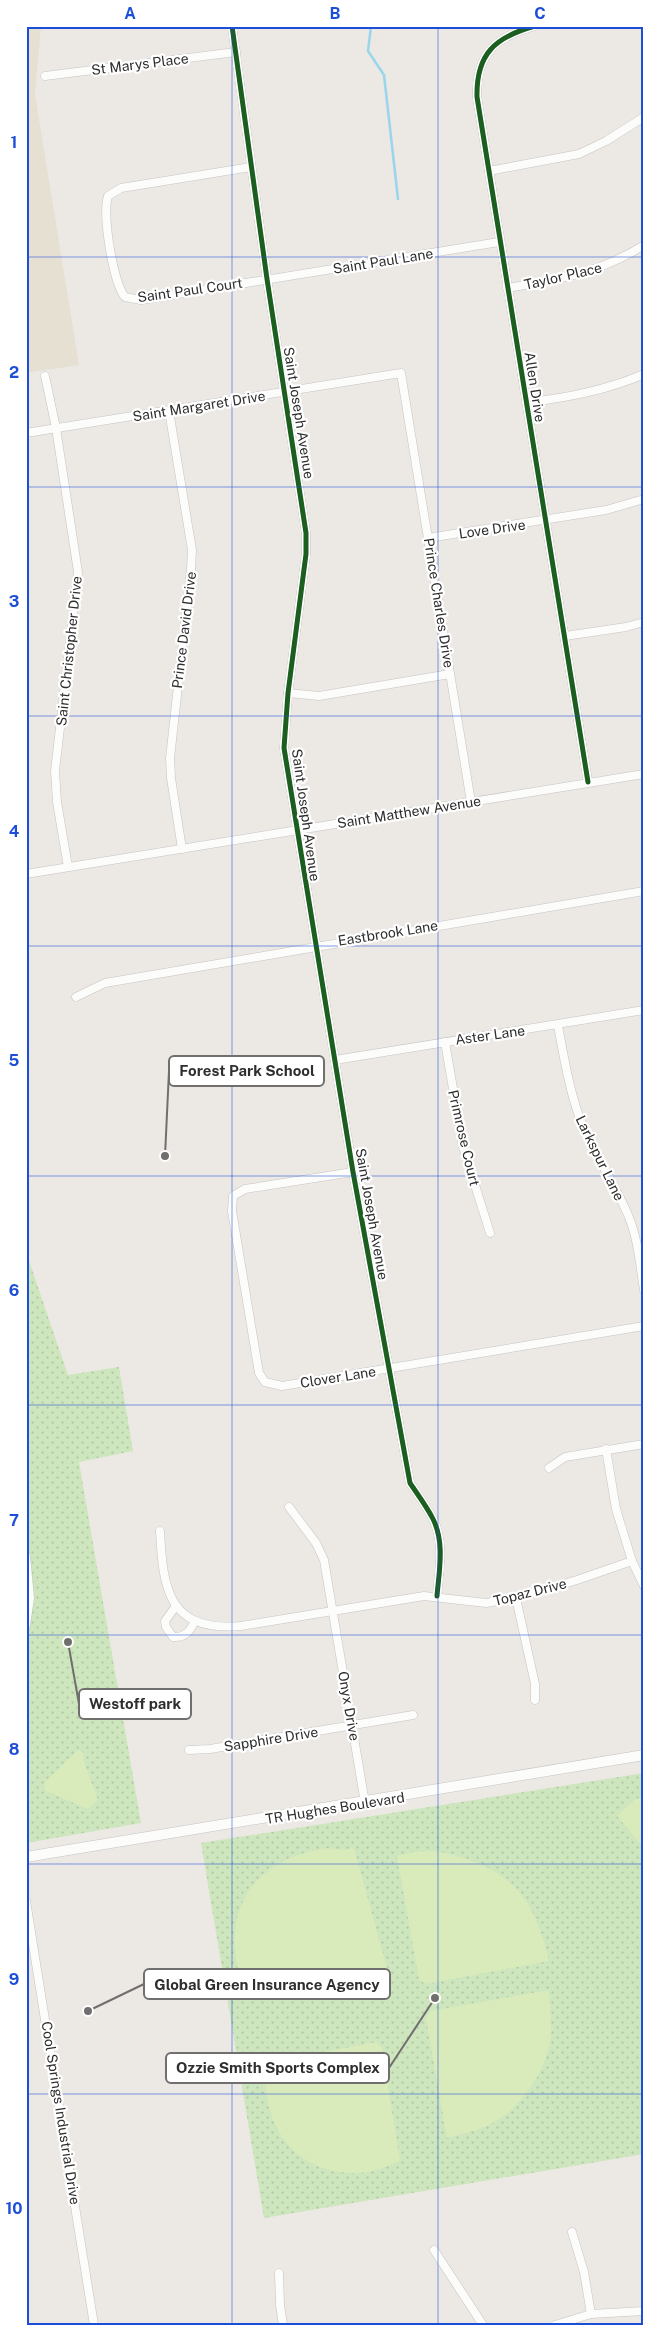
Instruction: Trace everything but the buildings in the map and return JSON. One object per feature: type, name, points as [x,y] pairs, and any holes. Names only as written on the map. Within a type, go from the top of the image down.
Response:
[{"type":"main road","name":"TR Hughes Boulevard","points":[[26,1857],[365,1803],[644,1755]]},
{"type":"street","name":"Saint Joseph Avenue","points":[[232,26],[267,279],[306,533],[306,554],[288,693],[284,748],[353,1172],[410,1483],[433,1520],[438,1534],[440,1564],[437,1596]]},
{"type":"street","name":"Allen Drive","points":[[535,26],[503,38],[482,62],[476,76],[477,97],[588,782]]},
{"type":"street","name":"St Marys Place","points":[[45,76],[236,52]]},
{"type":"street","points":[[489,171],[579,154],[606,141],[644,116]]},
{"type":"street","name":"Saint Paul Court","points":[[251,167],[121,188],[108,196],[106,212],[117,282],[125,297],[141,300],[267,279]]},
{"type":"street","name":"Saint Paul Lane","points":[[267,279],[499,242]]},
{"type":"street","name":"Taylor Place","points":[[507,288],[545,282],[604,267],[644,245]]},
{"type":"street","name":"Saint Margaret Drive","points":[[26,433],[401,373],[407,403]]},
{"type":"street","points":[[526,403],[582,395],[618,385],[644,374]]},
{"type":"street","name":"Saint Christopher Drive","points":[[46,376],[78,572],[55,771],[57,802],[68,867]]},
{"type":"street","name":"Prince Charles Drive","points":[[407,403],[471,802]]},
{"type":"street","name":"Prince David Drive","points":[[169,411],[192,550],[170,758],[171,778],[182,849]]},
{"type":"street","name":"Love Drive","points":[[428,538],[606,510],[644,499]]},
{"type":"street","points":[[565,636],[626,628],[644,622]]},
{"type":"street","points":[[288,693],[320,696],[450,674]]},
{"type":"street","name":"Saint Matthew Avenue","points":[[26,874],[644,774]]},
{"type":"street","name":"Eastbrook Lane","points":[[76,996],[104,983],[315,945],[644,891]]},
{"type":"street","name":"Aster Lane","points":[[336,1060],[558,1026],[644,1010]]},
{"type":"street","name":"Larkspur Lane","points":[[558,1026],[570,1087],[581,1121],[634,1230],[644,1290]]},
{"type":"street","name":"Primrose Court","points":[[445,1042],[464,1147],[490,1234]]},
{"type":"street","name":"Clover Lane","points":[[353,1172],[245,1189],[233,1196],[232,1211],[259,1373],[264,1382],[282,1386],[644,1326]]},
{"type":"street","points":[[549,1468],[565,1457],[644,1444]]},
{"type":"street","points":[[606,1449],[616,1509],[632,1561],[644,1586]]},
{"type":"street","name":"Onyx Drive","points":[[288,1507],[316,1542],[324,1560],[365,1803]]},
{"type":"street","name":"Topaz Drive","points":[[160,1532],[165,1585],[176,1606],[203,1625],[231,1626],[424,1596],[486,1603],[516,1598],[632,1561]]},
{"type":"street","points":[[26,1556],[30,1598],[26,1625]]},
{"type":"street","points":[[516,1598],[535,1684],[534,1700]]},
{"type":"street","points":[[176,1606],[165,1621],[166,1628],[173,1637],[182,1636],[190,1631],[195,1621]]},
{"type":"street","name":"Sapphire Drive","points":[[190,1750],[210,1749],[412,1715]]},
{"type":"street","name":"Cool Springs Industrial Drive","points":[[26,1901],[94,2325]]},
{"type":"street","points":[[572,2232],[584,2272],[591,2314]]},
{"type":"street","points":[[434,2250],[483,2325]]},
{"type":"street","points":[[279,2273],[283,2325]]},
{"type":"street","points":[[555,2325],[591,2314],[644,2311]]},
{"type":"shaded area","points":[[26,26],[41,26],[35,94],[79,365],[26,373]]},
{"type":"green space","points":[[26,1252],[68,1375],[119,1367],[133,1451],[79,1462],[141,1823],[26,1843]]},
{"type":"green space","points":[[78,1750],[84,1753],[83,1759],[98,1800],[88,1809],[46,1791],[44,1783]]},
{"type":"green space","points":[[644,1773],[644,2154],[264,2218],[201,1843]]},
{"type":"green space","points":[[644,1796],[644,1848],[617,1816],[634,1800]]},
{"type":"green space","points":[[328,1848],[344,1850],[354,1848],[387,1968],[383,1984],[368,1990],[248,1999],[239,1971],[235,1945],[237,1921],[244,1899],[257,1881],[275,1866],[299,1855]]},
{"type":"green space","points":[[437,1851],[486,1867],[512,1884],[532,1911],[549,1961],[426,1984],[419,1980],[397,1856],[413,1852]]},
{"type":"green space","points":[[549,1990],[551,2033],[546,2058],[535,2081],[520,2101],[495,2122],[447,2138],[426,2018],[430,2011]]},
{"type":"green space","points":[[376,2042],[382,2048],[400,2161],[376,2170],[359,2173],[338,2172],[316,2165],[301,2156],[289,2145],[279,2131],[267,2099],[267,2063]]},
{"type":"waterway","points":[[371,26],[368,51],[384,75],[398,199]]},
{"type":"cycle path","points":[[232,26],[267,279],[306,533],[306,554],[288,693],[284,748],[353,1172],[410,1483],[431,1514],[439,1538],[440,1557],[437,1596]]},
{"type":"cycle path","points":[[535,26],[509,36],[491,50],[484,59],[480,69],[477,97],[588,782]]},
{"type":"place","name":"Forest Park School","points":[[165,1156]]},
{"type":"place","name":"Westoff park","points":[[68,1642]]},
{"type":"place","name":"Ozzie Smith Sports Complex","points":[[435,1998]]},
{"type":"place","name":"Global Green Insurance Agency","points":[[88,2011]]}]
